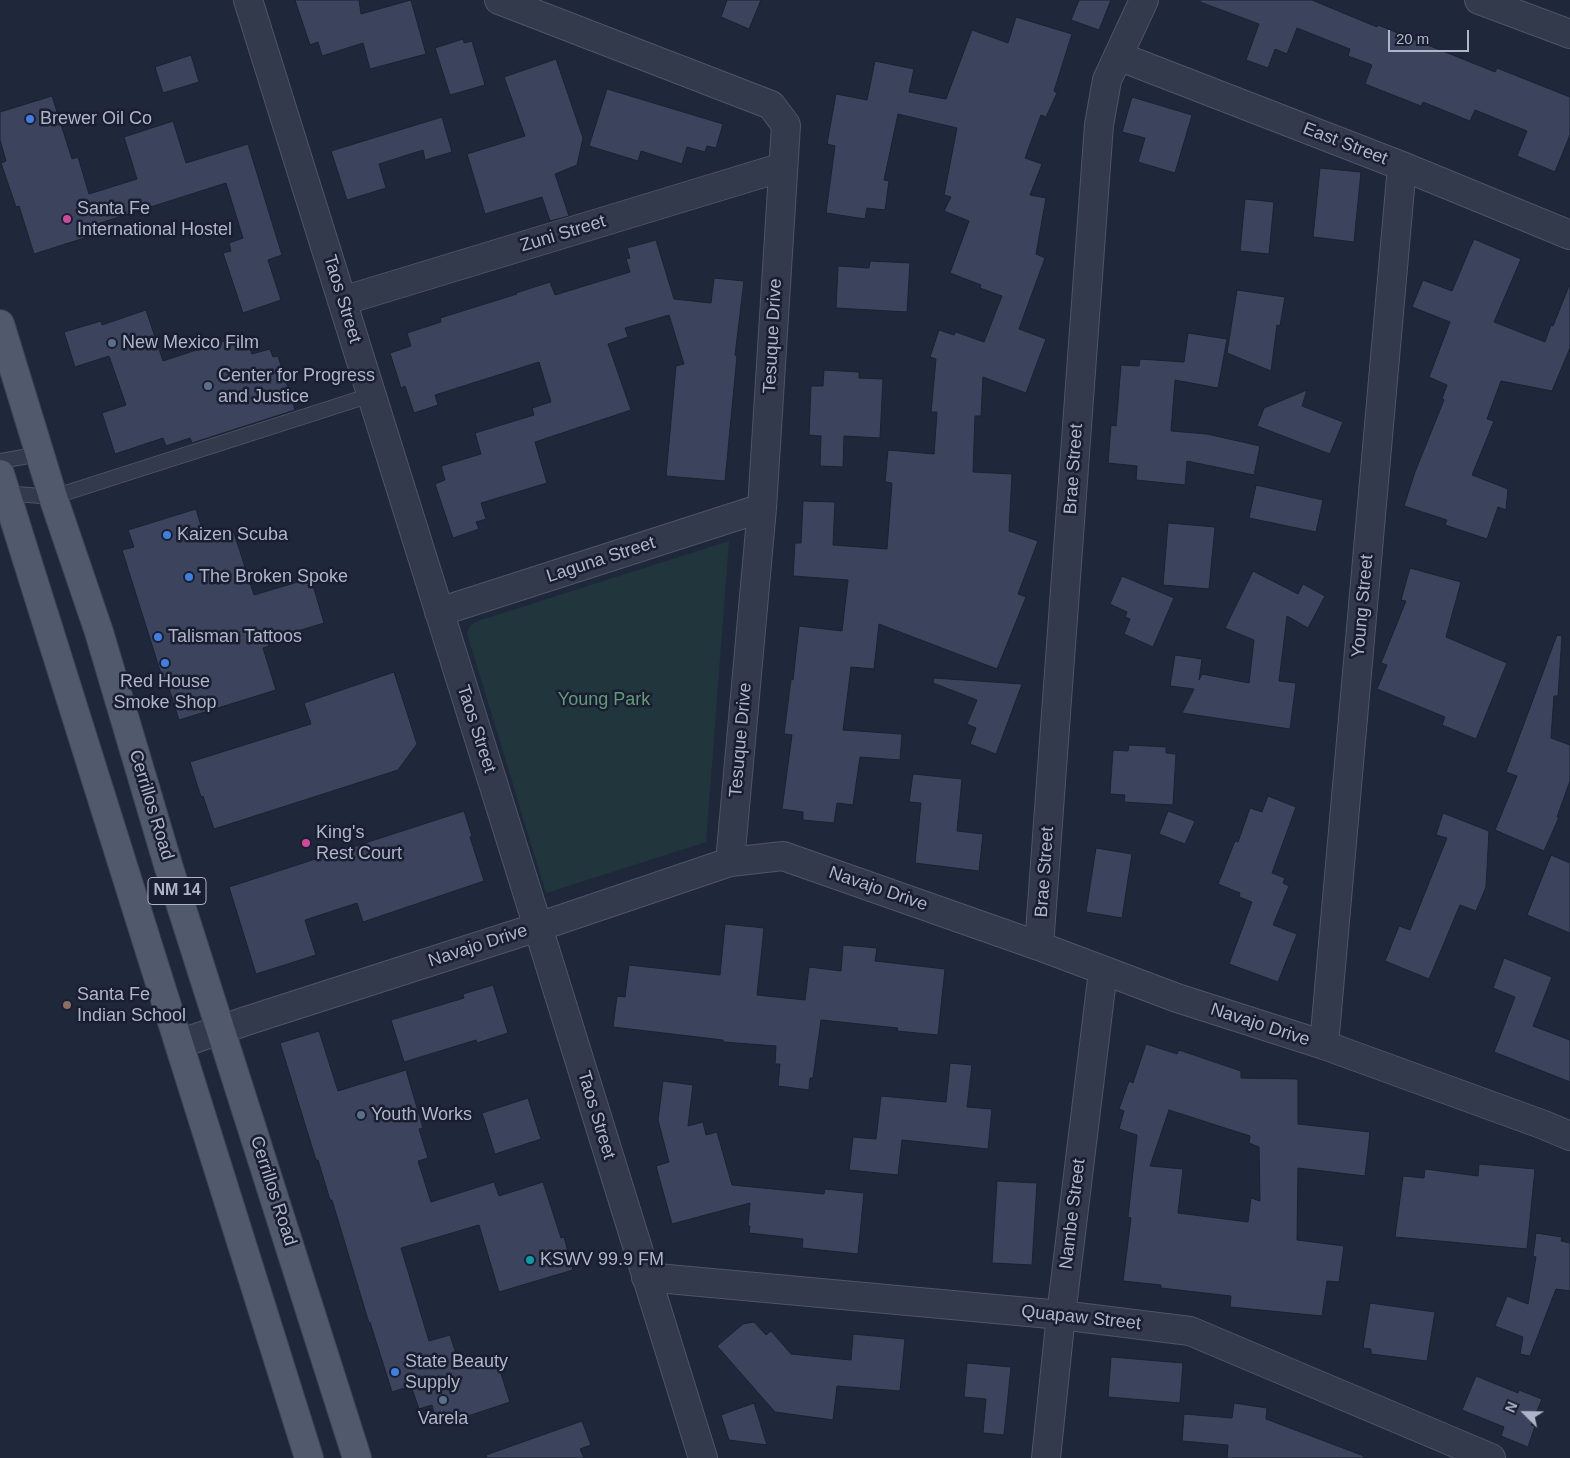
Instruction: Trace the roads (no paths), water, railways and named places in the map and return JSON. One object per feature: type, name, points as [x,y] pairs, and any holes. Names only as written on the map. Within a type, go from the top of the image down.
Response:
[{"type":"main road","name":"Cerrillos Road","points":[[0,324],[98,632],[169,868],[357,1458]]},
{"type":"main road","name":"NM 14","points":[[2,487],[309,1458]]},
{"type":"street","name":"Taos Street","points":[[248,0],[703,1458]]},
{"type":"street","name":"Tesuque Drive","points":[[499,0],[771,105],[786,125],[762,508],[730,862]]},
{"type":"street","name":"Brae Street","points":[[1039,946],[1099,125],[1107,80],[1144,0]]},
{"type":"street","points":[[1479,0],[1570,34]]},
{"type":"street","name":"East Street","points":[[1118,56],[1402,166],[1570,235]]},
{"type":"street","name":"Young Street","points":[[1324,1045],[1402,166]]},
{"type":"street","name":"Zuni Street","points":[[342,301],[783,168]]},
{"type":"street","name":"Laguna Street","points":[[439,612],[762,508]]},
{"type":"street","name":"Navajo Drive","points":[[179,1044],[538,927],[730,862],[782,856],[1039,946],[1177,998],[1324,1045],[1570,1136]]},
{"type":"street","name":"Nambe Street","points":[[1046,1458],[1061,1315],[1103,971]]},
{"type":"street","name":"Quapaw Street","points":[[646,1277],[1061,1315],[1190,1331],[1491,1458]]},
{"type":"lane","points":[[2,487],[54,497],[371,395]]},
{"type":"lane","points":[[0,461],[40,454]]},
{"type":"place","name":"Brewer Oil Co","points":[[30,119]]},
{"type":"place","name":"Santa Fe International Hostel","points":[[67,219]]},
{"type":"place","name":"New Mexico Film","points":[[112,343]]},
{"type":"place","name":"Center for Progress and Justice","points":[[208,386]]},
{"type":"place","name":"Kaizen Scuba","points":[[167,535]]},
{"type":"place","name":"The Broken Spoke","points":[[189,577]]},
{"type":"place","name":"Talisman Tattoos","points":[[158,637]]},
{"type":"place","name":"Red House Smoke Shop","points":[[165,663]]},
{"type":"place","name":"King's Rest Court","points":[[306,843]]},
{"type":"place","name":"Santa Fe Indian School","points":[[67,1005]]},
{"type":"place","name":"Youth Works","points":[[361,1115]]},
{"type":"place","name":"KSWV 99.9 FM","points":[[530,1260]]},
{"type":"place","name":"State Beauty Supply","points":[[395,1372]]},
{"type":"place","name":"Varela","points":[[443,1400]]},
{"type":"park label","name":"Young Park","points":[[604,700]]}]
